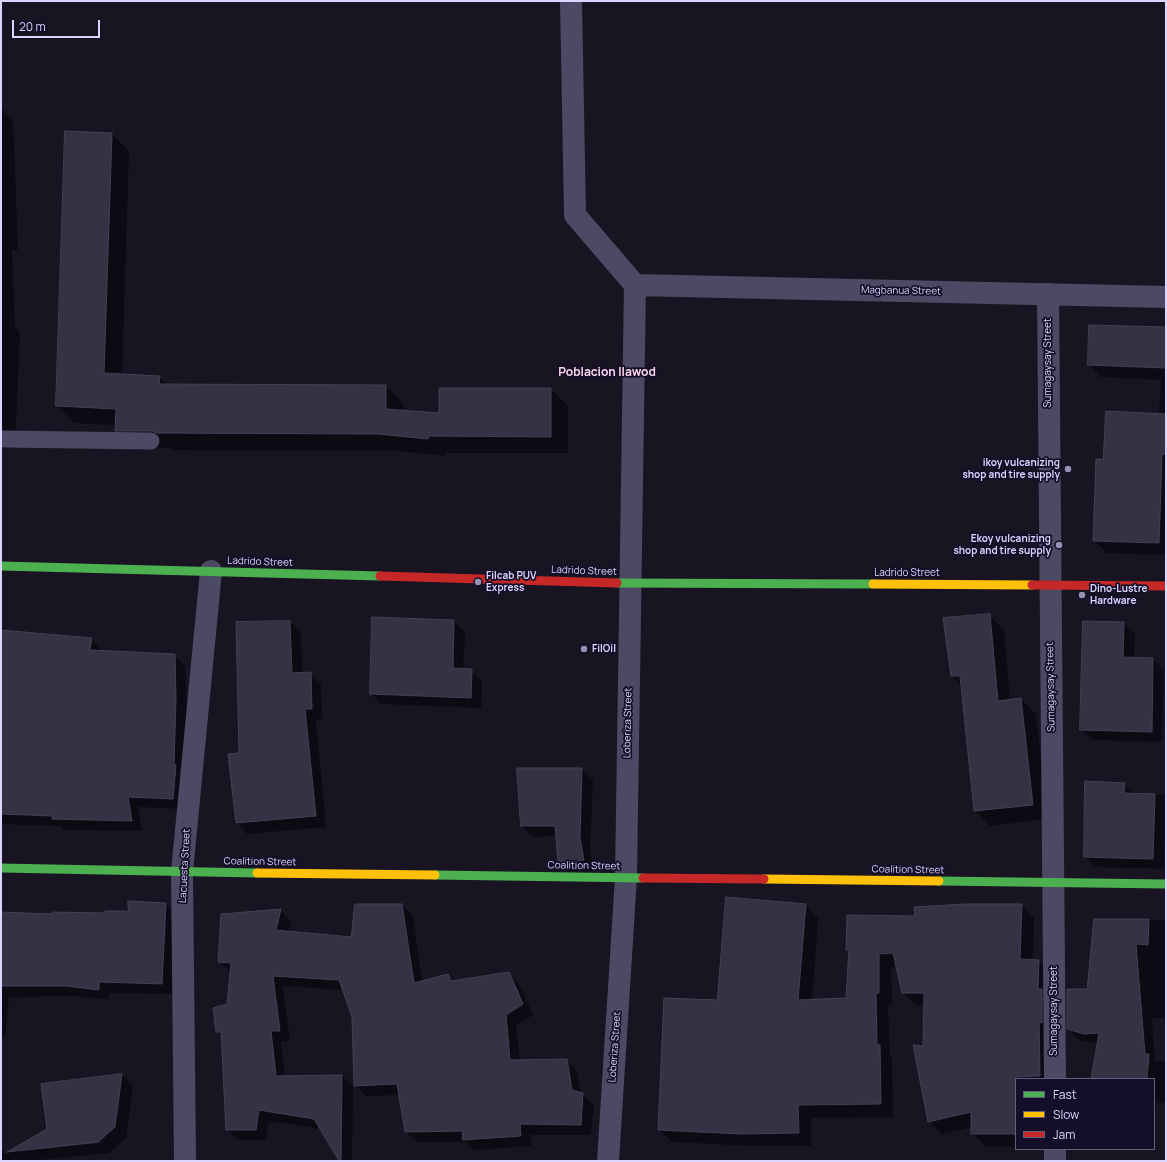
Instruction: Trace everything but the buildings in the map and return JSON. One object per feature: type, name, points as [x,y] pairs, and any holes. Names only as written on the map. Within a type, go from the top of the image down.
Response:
[{"type":"main road","name":"Ladrido Street","points":[[1,566],[630,583],[1166,586]]},
{"type":"main road","name":"Coalition Street","points":[[1,868],[182,872],[1166,884]]},
{"type":"street","points":[[571,1],[575,215],[635,285]]},
{"type":"street","name":"Magbanua Street","points":[[635,285],[1166,297]]},
{"type":"street","name":"Loberiza Street","points":[[608,1161],[626,877],[635,285]]},
{"type":"street","name":"Sumagaysay Street","points":[[1048,294],[1055,1078]]},
{"type":"street","name":"Lacuesta Street","points":[[185,1161],[182,872],[211,572]]},
{"type":"street","points":[[1055,1150],[1055,1161]]},
{"type":"street","points":[[601,1161],[623,1161]]},
{"type":"lane","points":[[1,440],[151,441]]},
{"type":"traffic: fast","points":[[1,566],[380,576]]},
{"type":"traffic: fast","points":[[617,583],[873,584]]},
{"type":"traffic: fast","points":[[1,868],[257,873]]},
{"type":"traffic: fast","points":[[435,875],[643,878]]},
{"type":"traffic: fast","points":[[939,881],[1166,884]]},
{"type":"traffic: slow","points":[[873,584],[1032,585]]},
{"type":"traffic: slow","points":[[257,873],[435,875]]},
{"type":"traffic: slow","points":[[764,879],[939,881]]},
{"type":"traffic: jam","points":[[380,576],[617,583]]},
{"type":"traffic: jam","points":[[1032,585],[1166,586]]},
{"type":"traffic: jam","points":[[643,878],[764,879]]},
{"type":"place","name":"ikoy vulcanizing shop and tire supply","points":[[1068,469]]},
{"type":"place","name":"Ekoy vulcanizing shop and tire supply","points":[[1059,545]]},
{"type":"place","name":"Filcab PUV Express","points":[[478,582]]},
{"type":"place","name":"Dino-Lustre Hardware","points":[[1082,595]]},
{"type":"place","name":"FilOil","points":[[584,649]]},
{"type":"district","name":"Poblacion Ilawod","points":[[607,373]]}]
